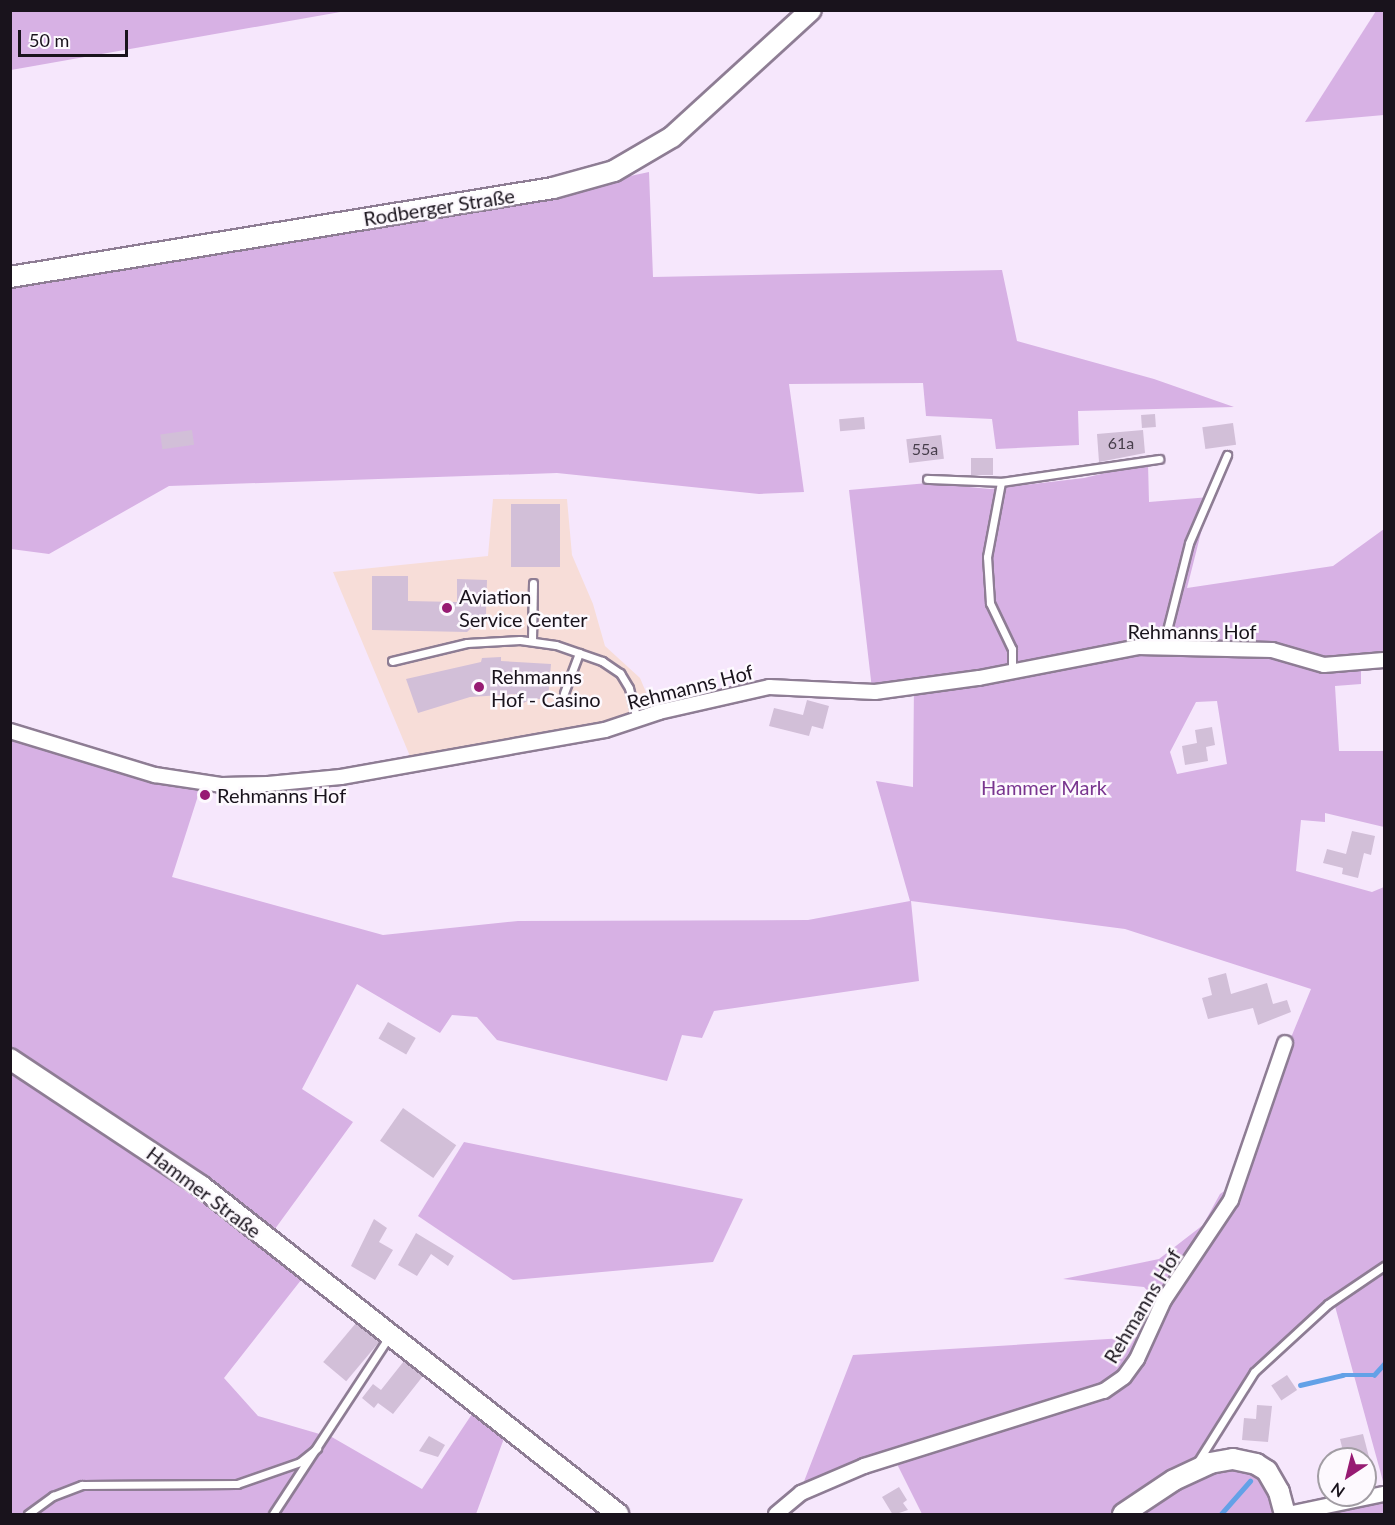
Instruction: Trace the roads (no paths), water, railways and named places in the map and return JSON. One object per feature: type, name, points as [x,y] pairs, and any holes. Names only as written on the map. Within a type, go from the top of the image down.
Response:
[{"type":"main road","name":"Rodberger Straße","points":[[10,278],[553,188],[614,171],[672,137],[811,10]]},
{"type":"main road","name":"Hammer Straße","points":[[10,1059],[201,1186],[618,1515]]},
{"type":"main road","points":[[1123,1515],[1192,1471],[1233,1459],[1256,1464],[1275,1482],[1287,1515]]},
{"type":"street","name":"Rehmanns Hof","points":[[10,731],[155,775],[222,785],[268,784],[414,765],[605,730],[636,720],[770,687],[875,692],[1012,670],[1138,646],[1272,650],[1324,665],[1384,660]]},
{"type":"street","name":"Rehmanns Hof","points":[[776,1515],[801,1493],[864,1466],[1104,1390],[1124,1377],[1137,1359],[1164,1299],[1231,1200],[1285,1043]]},
{"type":"street","points":[[1287,1515],[1378,1495]]},
{"type":"lane","points":[[1163,646],[1189,543],[1227,455]]},
{"type":"lane","points":[[927,478],[1001,482],[1159,459]]},
{"type":"lane","points":[[1001,482],[987,557],[990,603],[1012,649],[1012,670]]},
{"type":"lane","points":[[532,640],[533,583]]},
{"type":"lane","points":[[392,661],[467,643],[532,640],[579,652],[602,661],[620,673],[629,688],[636,720]]},
{"type":"lane","points":[[564,693],[579,652]]},
{"type":"lane","points":[[1192,1471],[1254,1372],[1297,1329],[1384,1266]]},
{"type":"lane","points":[[273,1515],[391,1335]]},
{"type":"lane","points":[[28,1515],[53,1496],[82,1485],[237,1484],[300,1462],[317,1448]]},
{"type":"waterway","points":[[1300,1385],[1343,1375],[1374,1375],[1384,1364]]},
{"type":"waterway","points":[[1221,1514],[1250,1481]]},
{"type":"place","name":"Aviation Service Center","points":[[447,608]]},
{"type":"place","name":"Rehmanns Hof - Casino","points":[[479,687]]},
{"type":"place","name":"Rehmanns Hof","points":[[205,795]]},
{"type":"park label","name":"Hammer Mark","points":[[1044,787]]}]
